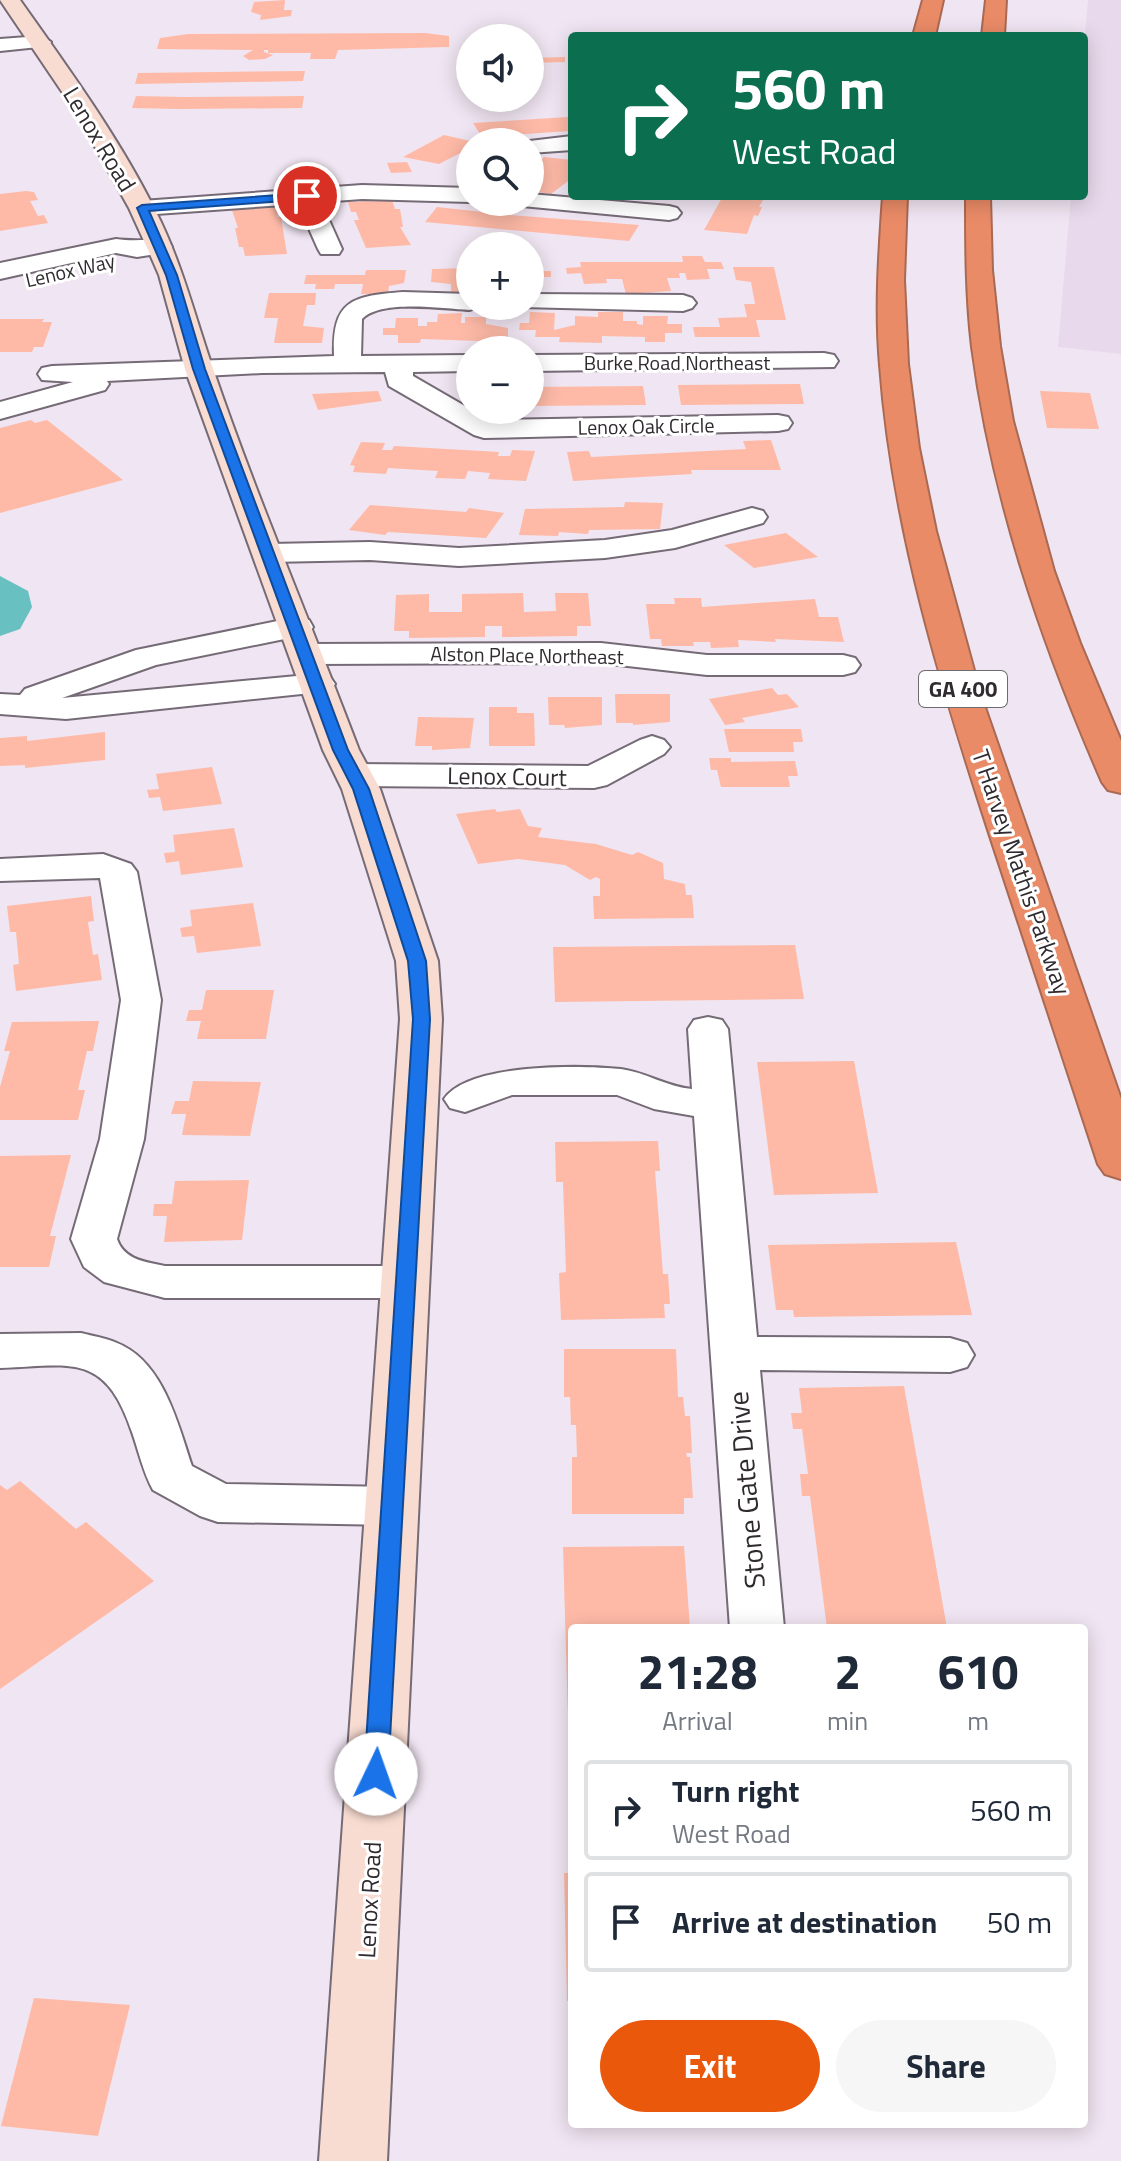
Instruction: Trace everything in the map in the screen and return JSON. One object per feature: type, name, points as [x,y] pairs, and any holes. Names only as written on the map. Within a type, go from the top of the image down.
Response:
[{"type":"highway","points":[[917,0],[918,32]]},
{"type":"highway","points":[[925,32],[933,0]]},
{"type":"highway","points":[[993,32],[996,0]]},
{"type":"highway","name":"T Harvey Mathis Parkway","points":[[895,200],[891,256],[892,331],[900,420],[917,519],[985,765],[1121,1164]]},
{"type":"highway","points":[[978,200],[983,321],[1006,453],[1047,594],[1075,673],[1121,782]]},
{"type":"street","name":"Lenox Road","points":[[10,0],[41,42],[142,208],[148,248],[172,275],[190,370],[270,553],[341,750],[361,789],[417,961],[421,1019],[353,2161]]},
{"type":"street","points":[[0,45],[41,42]]},
{"type":"street","points":[[544,145],[568,143]]},
{"type":"street","points":[[142,208],[362,192],[456,192]]},
{"type":"street","points":[[307,196],[330,249]]},
{"type":"street","points":[[544,201],[674,204],[659,238]]},
{"type":"street","name":"Lenox Way","points":[[0,271],[121,259],[148,248]]},
{"type":"street","name":"Lenox Way","points":[[0,286],[59,264]]},
{"type":"street","points":[[348,364],[349,319],[358,306],[378,301],[456,302]]},
{"type":"street","points":[[544,302],[683,303]]},
{"type":"street","name":"Burke Road Northeast","points":[[544,363],[824,361]]},
{"type":"street","points":[[97,384],[52,374],[167,380],[190,370],[456,363]]},
{"type":"street","name":"Lenox Oak Circle","points":[[399,364],[399,380],[484,429],[778,423]]},
{"type":"street","points":[[0,411],[124,377]]},
{"type":"street","points":[[270,553],[370,551],[459,557],[605,549],[675,539],[752,517]]},
{"type":"street","name":"Alston Place Northeast","points":[[308,655],[601,653],[707,665],[843,665]]},
{"type":"street","points":[[6,704],[66,709],[95,692],[113,676],[142,664],[148,657],[308,655]]},
{"type":"street","points":[[95,692],[308,655]]},
{"type":"street","name":"Lenox Court","points":[[354,775],[594,777],[652,747]]},
{"type":"street","points":[[0,870],[103,865],[118,872],[141,1000],[122,1139],[94,1239],[100,1256],[120,1271],[165,1282],[406,1282]]},
{"type":"street","name":"Stone Gate Drive","points":[[708,1029],[757,1624]]},
{"type":"street","points":[[416,1100],[465,1099],[510,1110],[620,1111],[669,1100],[715,1105]]},
{"type":"street","points":[[0,1351],[83,1350],[117,1362],[140,1389],[171,1477],[218,1503],[392,1506]]},
{"type":"street","points":[[735,1353],[950,1355]]},
{"type":"shaded area","points":[[1088,0],[1121,0],[1121,354],[1058,347],[1071,200],[1088,200],[1088,32],[1085,32]]},
{"type":"water","points":[[0,576],[28,591],[32,607],[20,629],[0,636]]},
{"type":"building","points":[[285,0],[284,10],[292,10],[291,16],[260,20],[261,15],[251,12],[254,2]]},
{"type":"building","points":[[425,33],[449,36],[449,47],[338,50],[335,59],[310,59],[311,53],[268,53],[264,50],[264,52],[273,55],[249,60],[243,56],[253,50],[157,49],[160,38],[188,34]]},
{"type":"building","points":[[565,57],[565,62],[544,63],[544,58]]},
{"type":"building","points":[[305,71],[303,81],[135,84],[138,73]]},
{"type":"building","points":[[136,96],[304,96],[302,108],[179,109],[132,108]]},
{"type":"building","points":[[568,117],[568,131],[544,133],[544,128],[476,128],[473,123]]},
{"type":"building","points":[[444,135],[456,138],[456,155],[439,164],[403,157]]},
{"type":"building","points":[[544,157],[568,160],[568,181],[551,194],[544,193]]},
{"type":"building","points":[[407,162],[412,172],[391,173],[387,163]]},
{"type":"building","points":[[34,192],[38,200],[30,201],[38,216],[44,215],[48,223],[0,231],[0,194]]},
{"type":"building","points":[[392,200],[395,209],[400,209],[403,227],[400,227],[411,245],[366,248],[354,220],[359,220],[356,212],[351,212],[348,202]]},
{"type":"building","points":[[721,200],[763,200],[747,234],[704,230]]},
{"type":"building","points":[[276,207],[278,217],[281,217],[287,254],[245,256],[243,247],[239,247],[235,228],[238,228],[232,210]]},
{"type":"building","points":[[437,207],[456,209],[456,216],[523,216],[639,225],[629,241],[425,222]]},
{"type":"building","points":[[682,256],[702,256],[705,262],[721,262],[724,269],[707,269],[710,279],[687,280],[685,273],[679,273],[680,278],[667,278],[671,291],[626,294],[622,279],[584,284],[581,273],[567,274],[566,268],[581,267],[580,262],[683,262]]},
{"type":"building","points":[[733,267],[774,267],[786,320],[756,320],[760,337],[695,337],[693,327],[720,327],[718,318],[747,317],[744,304],[755,304],[751,282],[736,280]]},
{"type":"building","points":[[456,268],[456,292],[451,292],[451,284],[431,282],[432,269]]},
{"type":"building","points":[[366,270],[406,270],[404,283],[389,286],[388,294],[361,294],[363,284],[335,284],[334,289],[315,289],[316,284],[304,284],[306,275],[365,275]]},
{"type":"building","points":[[544,271],[551,271],[551,277],[544,277]]},
{"type":"building","points":[[269,293],[316,293],[315,305],[307,305],[303,326],[324,328],[322,343],[274,343],[278,318],[264,318]]},
{"type":"building","points":[[598,312],[623,312],[623,321],[637,321],[637,324],[643,325],[643,316],[668,316],[667,324],[682,324],[682,333],[665,333],[665,342],[645,342],[645,337],[602,336],[602,343],[559,342],[560,337],[535,336],[536,330],[519,330],[520,323],[529,323],[529,320],[544,320],[544,313],[555,313],[554,330],[575,325],[575,316],[598,317]]},
{"type":"building","points":[[456,313],[456,320],[461,320],[461,323],[465,320],[486,320],[486,324],[508,328],[508,336],[456,336],[456,340],[421,339],[420,343],[398,343],[398,335],[383,335],[383,328],[395,328],[396,318],[418,318],[418,326],[427,326],[427,322],[437,322],[438,314]]},
{"type":"building","points":[[0,319],[44,319],[42,322],[52,322],[43,347],[34,347],[32,352],[0,352]]},
{"type":"building","points":[[800,384],[804,404],[681,405],[678,385]]},
{"type":"building","points":[[643,386],[646,405],[544,406],[544,387]]},
{"type":"building","points":[[378,391],[382,401],[318,410],[312,394]]},
{"type":"building","points":[[1040,391],[1090,393],[1099,429],[1047,428]]},
{"type":"building","points":[[31,420],[35,423],[47,420],[123,480],[0,513],[0,428]]},
{"type":"building","points":[[771,440],[781,470],[691,470],[692,474],[573,481],[567,452],[589,451],[591,457],[746,449],[743,441]]},
{"type":"building","points":[[361,442],[385,443],[382,450],[392,450],[394,446],[499,452],[498,456],[510,456],[512,450],[535,451],[526,481],[488,479],[490,473],[468,471],[465,479],[435,478],[438,471],[388,468],[386,474],[353,472],[355,466],[350,465]]},
{"type":"building","points":[[625,502],[663,503],[660,529],[589,530],[588,534],[559,532],[558,536],[519,535],[525,509],[624,507]]},
{"type":"building","points":[[370,505],[466,512],[469,508],[504,513],[486,538],[388,532],[385,535],[349,530]]},
{"type":"building","points":[[786,533],[818,557],[754,568],[724,545]]},
{"type":"building","points":[[523,593],[524,612],[556,611],[555,593],[588,593],[591,626],[577,626],[577,636],[502,637],[502,626],[485,626],[485,637],[409,638],[409,631],[394,631],[396,595],[429,594],[429,612],[462,612],[462,594]]},
{"type":"building","points":[[674,598],[701,598],[702,607],[815,599],[819,617],[838,617],[844,642],[775,639],[776,642],[738,640],[739,647],[711,648],[710,642],[693,642],[694,646],[662,646],[661,639],[650,639],[646,604],[675,604]]},
{"type":"building","points":[[772,688],[778,695],[787,694],[799,707],[742,718],[745,722],[725,725],[709,699]]},
{"type":"building","points":[[615,694],[670,694],[670,722],[616,723]]},
{"type":"building","points":[[548,697],[602,697],[602,725],[565,728],[564,725],[549,725]]},
{"type":"building","points":[[489,707],[517,707],[517,713],[534,713],[535,746],[489,746]]},
{"type":"building","points":[[418,717],[474,718],[470,748],[432,750],[432,746],[415,746]]},
{"type":"building","points":[[724,729],[801,729],[803,742],[793,742],[794,752],[729,752]]},
{"type":"building","points":[[105,732],[105,760],[25,768],[25,765],[0,766],[0,738],[27,736],[27,741]]},
{"type":"building","points":[[709,758],[731,758],[731,762],[795,761],[798,776],[788,776],[790,787],[721,787],[717,770],[711,770]]},
{"type":"building","points":[[212,767],[222,804],[163,811],[160,797],[149,798],[147,790],[159,789],[156,774]]},
{"type":"building","points":[[495,809],[497,812],[520,809],[528,826],[542,828],[538,837],[596,844],[632,855],[638,852],[663,863],[664,879],[685,884],[686,895],[692,895],[694,918],[594,919],[593,896],[600,896],[600,879],[596,877],[590,880],[565,865],[518,859],[478,864],[456,814]]},
{"type":"building","points":[[234,828],[243,867],[181,875],[179,861],[166,863],[164,853],[175,852],[173,835]]},
{"type":"building","points":[[91,896],[94,921],[88,922],[93,955],[98,954],[102,980],[16,991],[13,965],[19,964],[16,932],[10,932],[7,906]]},
{"type":"building","points":[[253,903],[261,946],[197,953],[194,936],[182,937],[180,928],[192,926],[190,910]]},
{"type":"building","points":[[795,945],[804,999],[555,1002],[553,947]]},
{"type":"building","points":[[206,990],[274,990],[266,1039],[197,1039],[201,1021],[186,1021],[189,1010],[202,1010]]},
{"type":"building","points":[[99,1021],[93,1051],[87,1051],[78,1090],[85,1090],[78,1120],[0,1120],[0,1087],[10,1051],[4,1051],[12,1022]]},
{"type":"building","points":[[854,1061],[878,1193],[774,1195],[757,1062]]},
{"type":"building","points":[[193,1081],[261,1082],[250,1136],[182,1135],[186,1114],[171,1114],[175,1101],[189,1101]]},
{"type":"building","points":[[658,1141],[660,1171],[655,1171],[663,1274],[668,1274],[670,1304],[664,1304],[665,1318],[561,1320],[559,1273],[566,1272],[563,1182],[556,1182],[555,1142]]},
{"type":"building","points":[[71,1155],[50,1236],[56,1236],[49,1267],[0,1267],[0,1156]]},
{"type":"building","points":[[249,1180],[242,1240],[164,1242],[167,1216],[153,1216],[154,1204],[172,1204],[175,1181]]},
{"type":"building","points":[[956,1242],[972,1315],[794,1317],[793,1310],[776,1310],[768,1245]]},
{"type":"building","points":[[564,1349],[676,1349],[678,1397],[683,1397],[685,1416],[690,1416],[692,1453],[686,1453],[690,1457],[693,1498],[684,1498],[684,1514],[572,1514],[572,1457],[577,1457],[576,1425],[571,1425],[570,1397],[564,1397]]},
{"type":"building","points":[[904,1386],[946,1624],[826,1624],[810,1496],[802,1496],[800,1474],[808,1474],[802,1429],[793,1429],[791,1413],[802,1413],[799,1388]]},
{"type":"building","points":[[20,1481],[76,1529],[86,1522],[154,1581],[0,1689],[0,1485],[7,1490]]},
{"type":"building","points":[[684,1546],[690,1624],[568,1624],[568,1719],[563,1547]]},
{"type":"building","points":[[564,1873],[568,1873],[567,2001]]},
{"type":"building","points":[[34,1998],[130,2005],[98,2136],[1,2126]]},
{"type":"route","points":[[307,196],[142,208],[172,275],[199,369],[308,654],[341,750],[361,789],[417,961],[421,1019],[376,1774]]}]
